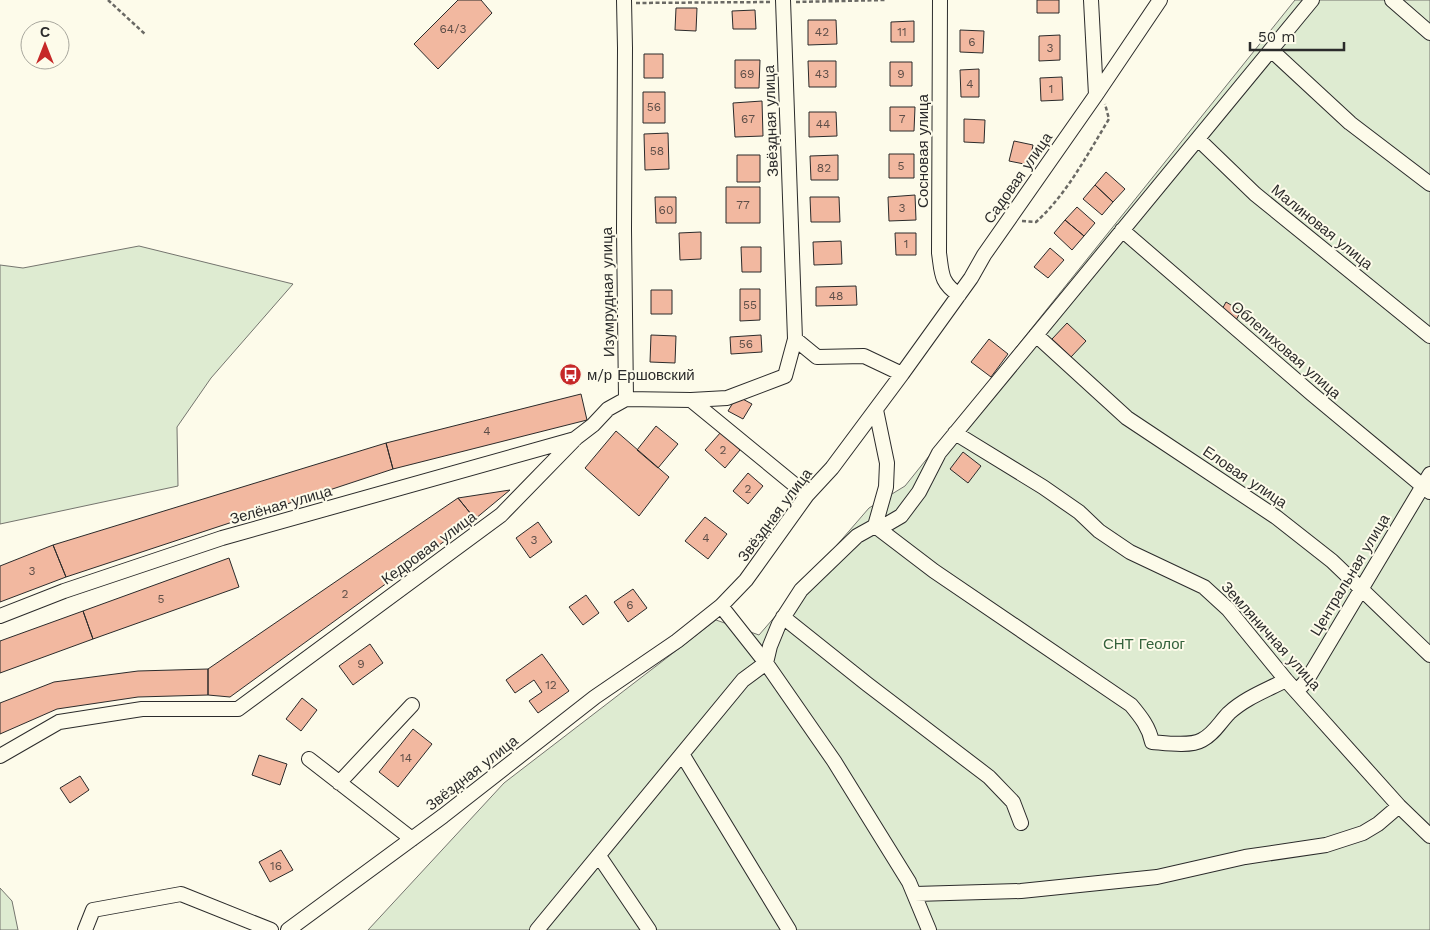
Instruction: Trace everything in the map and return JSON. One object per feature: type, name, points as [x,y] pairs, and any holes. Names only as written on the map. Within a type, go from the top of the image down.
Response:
[{"type":"street","name":"Сосновая улица","points":[[940,0],[939,253],[943,277],[948,288],[959,295]]},
{"type":"street","points":[[1091,0],[1098,91]]},
{"type":"street","name":"Садовая улица","points":[[902,374],[959,295],[984,254],[1160,0]]},
{"type":"street","points":[[538,930],[743,680],[766,663],[770,646],[783,617],[801,590],[857,536],[875,526],[888,523],[901,516],[919,492],[939,453],[1312,0]]},
{"type":"street","points":[[1392,0],[1430,33]]},
{"type":"street","name":"Изумрудная улица","points":[[625,1],[624,229],[626,400]]},
{"type":"street","name":"Звёздная улица","points":[[692,400],[727,398],[785,376],[795,339],[783,1]]},
{"type":"street","points":[[1271,50],[1350,123],[1430,184]]},
{"type":"street","name":"Малиновая улица","points":[[1198,139],[1255,194],[1430,336]]},
{"type":"street","name":"Облепиховая улица","points":[[1122,230],[1312,394],[1428,484]]},
{"type":"street","name":"Еловая улица","points":[[1036,334],[1127,418],[1276,517],[1332,561],[1430,655]]},
{"type":"street","points":[[795,339],[816,357],[864,356],[902,374]]},
{"type":"street","name":"Звёздная улица","points":[[288,930],[496,776],[596,697],[677,641],[721,606],[746,580],[807,495],[832,468],[902,374]]},
{"type":"street","points":[[626,400],[692,400],[807,495]]},
{"type":"street","name":"Кедровая улица","points":[[0,756],[59,722],[142,709],[238,709],[501,515],[576,438],[593,425],[608,409],[626,400]]},
{"type":"street","points":[[875,526],[886,487],[887,463],[876,410]]},
{"type":"street","name":"Земляничная улица","points":[[956,433],[1043,487],[1079,512],[1099,531],[1130,552],[1204,586],[1228,608],[1286,680],[1399,806],[1430,836]]},
{"type":"street","name":"Зелёная улица","points":[[0,616],[64,591],[222,538],[576,438]]},
{"type":"street","name":"Центральная улица","points":[[1297,692],[1308,680],[1361,588],[1428,484]]},
{"type":"street","points":[[875,526],[934,571],[1131,705],[1142,718],[1152,742],[1182,744],[1201,741],[1213,732],[1229,713],[1244,701],[1286,680]]},
{"type":"street","points":[[721,606],[766,663],[834,761],[909,882],[929,930]]},
{"type":"street","points":[[783,617],[866,684],[989,777],[1013,802],[1021,823]]},
{"type":"street","points":[[339,783],[412,705]]},
{"type":"street","points":[[682,754],[789,930]]},
{"type":"street","points":[[309,759],[412,839]]},
{"type":"street","points":[[915,894],[1021,891],[1157,877],[1245,857],[1326,845],[1363,833],[1378,824],[1399,806]]},
{"type":"street","points":[[598,856],[649,930]]},
{"type":"street","points":[[85,930],[93,910],[181,894],[271,930]]},
{"type":"path","points":[[108,0],[146,35]]},
{"type":"path","points":[[625,1],[886,0]]},
{"type":"path","points":[[1009,219],[1036,222],[1053,207],[1109,119],[1098,91]]},
{"type":"green space","name":"СНТ Геолог","points":[[1295,0],[1430,0],[1430,930],[368,930],[504,783],[716,620],[759,635],[869,508],[905,486]]},
{"type":"green space","points":[[139,246],[293,284],[211,378],[177,427],[178,486],[0,524],[0,265],[23,268]]},
{"type":"green space","points":[[0,888],[12,901],[18,930],[0,930]]},
{"type":"building","points":[[458,0],[481,0],[492,13],[438,69],[414,44]]},
{"type":"building","points":[[1037,0],[1059,0],[1059,13],[1037,13]]},
{"type":"building","points":[[676,8],[697,8],[696,31],[675,30]]},
{"type":"building","points":[[755,10],[756,29],[733,29],[732,11]]},
{"type":"building","points":[[808,20],[836,20],[837,44],[808,45]]},
{"type":"building","points":[[914,21],[914,42],[891,42],[891,22]]},
{"type":"building","points":[[960,30],[984,31],[983,53],[960,52]]},
{"type":"building","points":[[1060,35],[1060,60],[1039,61],[1039,36]]},
{"type":"building","points":[[644,54],[663,54],[663,78],[644,78]]},
{"type":"building","points":[[735,60],[760,60],[759,88],[735,88]]},
{"type":"building","points":[[808,61],[836,61],[836,87],[809,87]]},
{"type":"building","points":[[890,62],[912,62],[912,86],[890,86]]},
{"type":"building","points":[[979,69],[979,97],[961,97],[960,70]]},
{"type":"building","points":[[1062,77],[1063,100],[1041,101],[1040,78]]},
{"type":"building","points":[[643,92],[665,92],[665,123],[643,123]]},
{"type":"building","points":[[762,101],[763,136],[735,137],[733,103]]},
{"type":"building","points":[[890,107],[915,107],[914,131],[890,131]]},
{"type":"building","points":[[809,112],[836,112],[837,136],[809,137]]},
{"type":"building","points":[[964,119],[985,120],[984,143],[964,142]]},
{"type":"building","points":[[668,133],[669,169],[645,170],[644,134]]},
{"type":"building","points":[[1014,141],[1033,145],[1029,165],[1009,161]]},
{"type":"building","points":[[889,154],[914,154],[914,178],[889,178]]},
{"type":"building","points":[[737,155],[760,155],[760,182],[737,182]]},
{"type":"building","points":[[838,155],[838,180],[811,180],[810,156]]},
{"type":"building","points":[[1106,172],[1125,189],[1113,202],[1095,185]]},
{"type":"building","points":[[1095,185],[1113,202],[1102,215],[1083,199]]},
{"type":"building","points":[[726,187],[760,187],[760,223],[726,223]]},
{"type":"building","points":[[915,195],[916,220],[889,221],[888,197]]},
{"type":"building","points":[[655,197],[676,197],[676,223],[656,223]]},
{"type":"building","points":[[810,197],[839,197],[840,222],[811,222]]},
{"type":"building","points":[[1077,207],[1095,223],[1084,236],[1065,220]]},
{"type":"building","points":[[1065,220],[1084,236],[1072,250],[1054,233]]},
{"type":"building","points":[[701,232],[701,259],[680,260],[679,233]]},
{"type":"building","points":[[895,233],[916,233],[916,255],[896,255]]},
{"type":"building","points":[[841,241],[842,264],[814,265],[813,242]]},
{"type":"building","points":[[741,247],[761,247],[761,272],[742,272]]},
{"type":"building","points":[[1050,248],[1064,260],[1048,278],[1034,267]]},
{"type":"building","points":[[856,286],[857,305],[816,306],[816,287]]},
{"type":"building","points":[[740,289],[760,289],[760,320],[740,321]]},
{"type":"building","points":[[651,290],[672,290],[672,314],[651,314]]},
{"type":"building","points":[[1226,302],[1241,311],[1235,322],[1220,313]]},
{"type":"building","points":[[1067,323],[1086,341],[1071,357],[1052,339]]},
{"type":"building","points":[[651,335],[676,336],[675,363],[650,362]]},
{"type":"building","points":[[761,335],[762,352],[731,354],[730,337]]},
{"type":"building","points":[[989,339],[1008,354],[991,377],[971,362]]},
{"type":"building","points":[[581,394],[587,420],[393,469],[386,443]]},
{"type":"building","points":[[737,396],[752,404],[743,419],[728,411]]},
{"type":"building","points":[[656,426],[678,444],[658,468],[637,450]]},
{"type":"building","points":[[616,431],[669,477],[639,516],[585,468]]},
{"type":"building","points":[[721,432],[740,450],[725,468],[705,450]]},
{"type":"building","points":[[386,443],[393,469],[66,577],[53,545]]},
{"type":"building","points":[[963,452],[981,466],[968,483],[950,469]]},
{"type":"building","points":[[748,473],[763,486],[748,504],[733,491]]},
{"type":"building","points":[[510,490],[475,519],[458,498]]},
{"type":"building","points":[[458,498],[475,519],[230,697],[208,695],[208,669]]},
{"type":"building","points":[[705,517],[727,534],[708,559],[685,541]]},
{"type":"building","points":[[538,522],[552,542],[530,558],[516,538]]},
{"type":"building","points":[[53,545],[66,577],[0,602],[0,566]]},
{"type":"building","points":[[229,558],[239,587],[93,639],[83,611]]},
{"type":"building","points":[[633,589],[647,608],[628,622],[614,602]]},
{"type":"building","points":[[586,595],[599,613],[583,625],[569,607]]},
{"type":"building","points":[[83,611],[93,639],[0,673],[0,641]]},
{"type":"building","points":[[370,644],[383,663],[353,685],[339,666]]},
{"type":"building","points":[[542,654],[569,691],[538,713],[529,701],[542,692],[534,680],[515,693],[506,680]]},
{"type":"building","points":[[208,669],[208,695],[138,697],[57,709],[0,734],[0,703],[54,682],[138,671]]},
{"type":"building","points":[[302,698],[317,710],[301,731],[286,719]]},
{"type":"building","points":[[413,729],[432,744],[398,787],[379,772]]},
{"type":"building","points":[[259,755],[287,764],[280,785],[252,775]]},
{"type":"building","points":[[80,776],[89,790],[70,803],[60,788]]},
{"type":"building","points":[[281,850],[293,870],[270,882],[259,862]]},
{"type":"place","name":"м/р Ершовский","points":[[571,375]]}]
